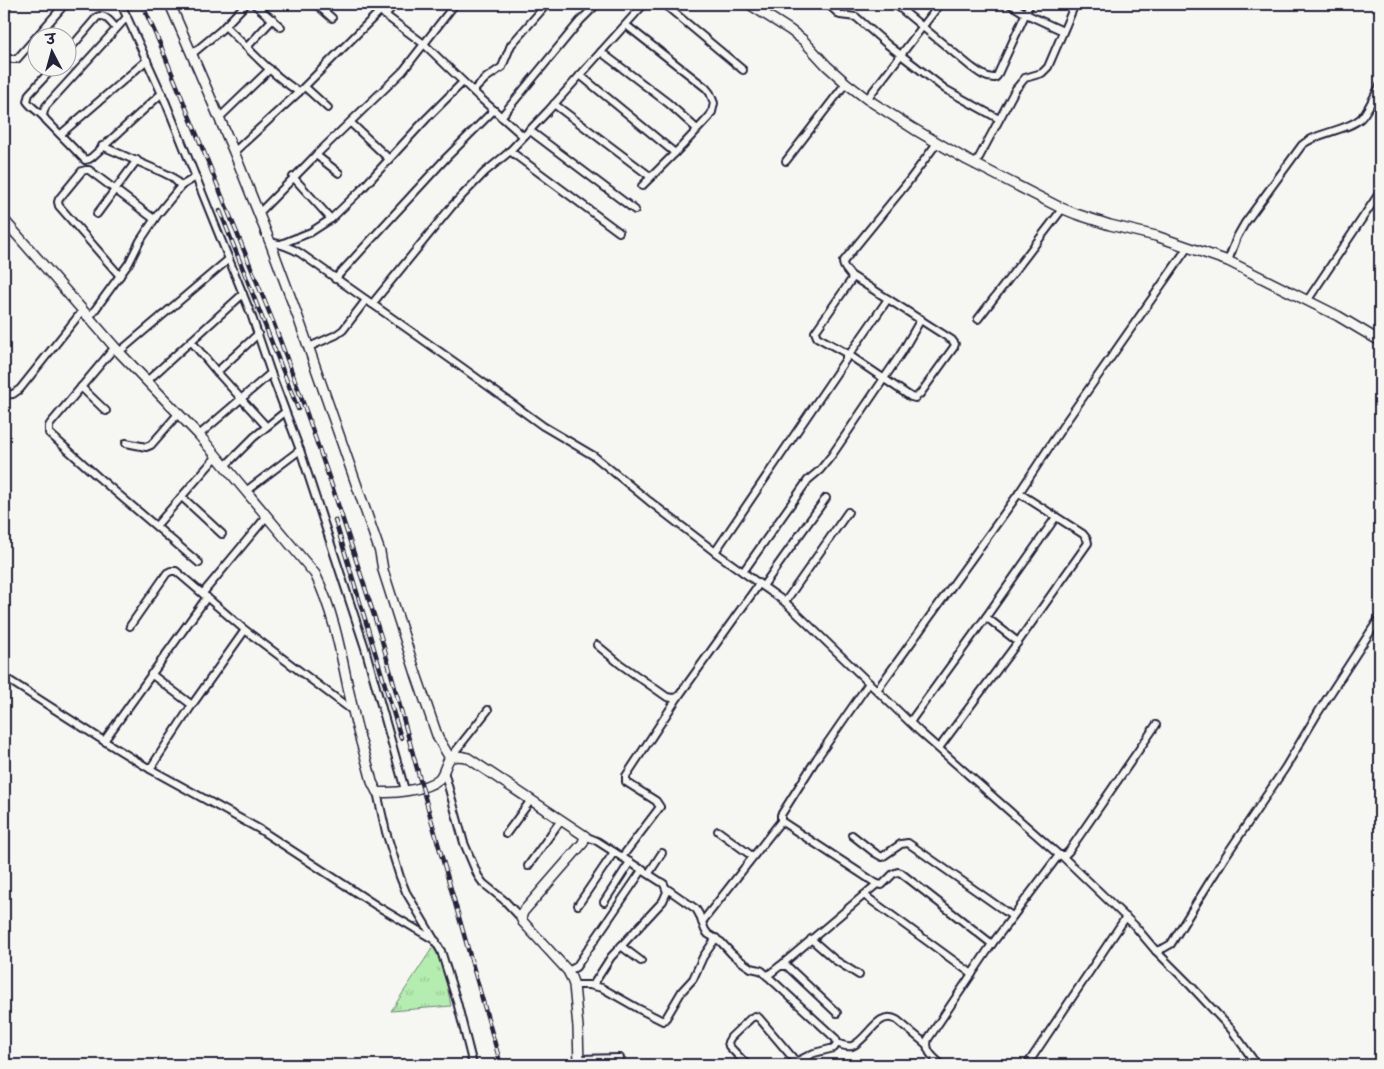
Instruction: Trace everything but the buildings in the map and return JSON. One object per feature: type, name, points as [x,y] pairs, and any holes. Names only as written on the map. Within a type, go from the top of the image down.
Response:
[{"type":"street","points":[[4,9],[9,4]]},
{"type":"street","points":[[4,55],[9,59],[17,59],[65,4]]},
{"type":"street","points":[[121,4],[162,93],[230,259],[300,450],[365,648],[405,790]]},
{"type":"street","points":[[170,4],[234,152],[270,242],[380,552],[383,570],[438,738],[450,758]]},
{"type":"street","points":[[192,54],[208,42],[246,4]]},
{"type":"street","points":[[254,4],[281,27]]},
{"type":"street","points":[[316,4],[332,18]]},
{"type":"street","points":[[373,4],[424,44],[523,136]]},
{"type":"street","points":[[234,152],[395,4]]},
{"type":"street","points":[[258,214],[293,177],[403,71],[455,4]]},
{"type":"street","points":[[473,91],[486,78],[502,67],[509,48],[547,4]]},
{"type":"street","points":[[501,117],[580,21],[597,4]]},
{"type":"street","points":[[309,348],[342,330],[369,302],[452,206],[485,172],[510,151],[644,4]]},
{"type":"street","points":[[664,4],[743,70]]},
{"type":"street","points":[[749,4],[803,40],[827,66],[867,98],[937,143],[976,164],[1063,208],[1110,225],[1156,236],[1228,261],[1338,316],[1380,341]]},
{"type":"street","points":[[828,4],[840,15],[856,17],[945,89],[999,119]]},
{"type":"street","points":[[895,4],[970,66],[992,79],[997,76],[1030,4]]},
{"type":"street","points":[[867,98],[940,4]]},
{"type":"street","points":[[1010,4],[1026,14],[1063,31]]},
{"type":"street","points":[[976,164],[1015,90],[1025,78],[1046,70],[1075,4]]},
{"type":"street","points":[[78,39],[100,15],[104,16],[116,28]]},
{"type":"street","points":[[44,115],[46,106],[127,17]]},
{"type":"street","points":[[248,47],[272,19]]},
{"type":"street","points":[[626,25],[698,81],[710,93],[714,103],[709,117],[642,186]]},
{"type":"street","points":[[225,26],[270,69],[292,88],[300,92]]},
{"type":"street","points":[[601,52],[668,103],[697,130]]},
{"type":"street","points":[[61,134],[147,60]]},
{"type":"street","points":[[218,118],[270,69]]},
{"type":"street","points":[[580,75],[675,153]]},
{"type":"street","points":[[44,78],[28,97],[29,104],[44,115],[46,120],[85,160],[92,157],[162,93]]},
{"type":"street","points":[[281,244],[311,232],[331,219],[463,82]]},
{"type":"street","points":[[786,161],[846,83]]},
{"type":"street","points":[[1228,261],[1245,223],[1302,145],[1360,119],[1380,86]]},
{"type":"street","points":[[305,87],[328,108]]},
{"type":"street","points":[[554,104],[651,177]]},
{"type":"street","points":[[335,279],[446,158],[494,110]]},
{"type":"street","points":[[351,122],[389,158]]},
{"type":"street","points":[[529,130],[635,210]]},
{"type":"street","points":[[852,276],[851,282],[815,332],[817,337],[848,354],[911,397],[918,396],[954,347],[954,342],[852,276],[844,267],[843,262],[937,143]]},
{"type":"street","points":[[102,146],[168,175],[181,186]]},
{"type":"street","points":[[510,151],[619,232]]},
{"type":"street","points":[[316,155],[339,173]]},
{"type":"street","points":[[97,214],[136,160]]},
{"type":"street","points":[[120,276],[58,204],[62,195],[82,171],[89,170],[154,219]]},
{"type":"street","points":[[4,395],[13,394],[20,389],[120,276],[154,219],[181,186],[196,177]]},
{"type":"street","points":[[293,177],[331,219]]},
{"type":"street","points":[[1307,301],[1380,192]]},
{"type":"street","points":[[978,319],[1063,208]]},
{"type":"street","points":[[4,220],[117,350],[199,435],[310,568],[321,585],[347,677],[353,711],[372,782],[377,792],[386,832],[406,892],[436,941],[447,968],[473,1065]]},
{"type":"street","points":[[270,242],[295,250],[543,426],[594,456],[715,552],[785,602],[910,722],[1060,856],[1126,918],[1156,952],[1225,1022],[1257,1065]]},
{"type":"street","points":[[877,690],[1019,493],[1065,423],[1188,247]]},
{"type":"street","points":[[199,563],[98,477],[49,432],[49,426],[81,387],[117,350],[230,259]]},
{"type":"street","points":[[147,381],[243,294]]},
{"type":"street","points":[[715,552],[848,354],[888,298]]},
{"type":"street","points":[[743,572],[808,480],[828,460],[902,352],[921,319]]},
{"type":"street","points":[[217,372],[258,334]]},
{"type":"street","points":[[191,341],[266,426]]},
{"type":"street","points":[[199,435],[271,373]]},
{"type":"street","points":[[81,387],[106,411]]},
{"type":"street","points":[[225,466],[266,426],[285,412]]},
{"type":"street","points":[[126,443],[146,447],[151,445],[178,414]]},
{"type":"street","points":[[246,491],[300,450]]},
{"type":"street","points":[[156,526],[217,456]]},
{"type":"street","points":[[939,748],[1018,642],[1088,543],[1083,534],[1019,493]]},
{"type":"street","points":[[182,497],[222,534]]},
{"type":"street","points":[[622,857],[660,807],[656,801],[626,782],[626,776],[678,697],[826,498]]},
{"type":"street","points":[[785,602],[848,512]]},
{"type":"street","points":[[104,741],[205,595],[267,516]]},
{"type":"street","points":[[910,722],[1056,517]]},
{"type":"street","points":[[130,626],[164,578],[171,571],[179,572],[245,630],[353,711]]},
{"type":"street","points":[[986,617],[1018,642]]},
{"type":"street","points":[[1156,952],[1171,944],[1225,856],[1285,768],[1319,711],[1380,617]]},
{"type":"street","points":[[150,769],[245,630]]},
{"type":"street","points":[[596,645],[667,697],[678,697]]},
{"type":"street","points":[[151,674],[192,705]]},
{"type":"street","points":[[4,677],[104,741],[259,830],[377,906],[436,941]]},
{"type":"street","points":[[702,922],[781,821],[781,815],[817,758],[869,683]]},
{"type":"street","points":[[377,792],[416,789],[438,779],[450,758],[488,710]]},
{"type":"street","points":[[942,1065],[927,1050],[926,1044],[928,1039],[1012,916],[1060,856],[1065,855],[1069,851],[1156,725]]},
{"type":"street","points":[[450,758],[455,756],[468,758],[585,836],[594,839],[664,884],[666,888],[696,909],[706,932],[716,938],[745,964],[760,970],[836,1039],[836,1046],[832,1050],[814,1054],[795,1064],[759,1018],[755,1016],[728,1042],[729,1046],[747,1065]]},
{"type":"street","points":[[444,771],[464,843],[478,876],[483,883],[505,900],[568,971],[571,977],[574,985],[579,1062],[620,1058]]},
{"type":"street","points":[[506,834],[531,800]]},
{"type":"street","points":[[528,866],[561,820]]},
{"type":"street","points":[[781,821],[877,884],[882,885],[893,874],[901,873],[992,944]]},
{"type":"street","points":[[718,831],[752,856]]},
{"type":"street","points":[[521,918],[523,912],[583,843],[585,836]]},
{"type":"street","points":[[852,836],[874,853],[882,856],[885,856],[901,844],[908,843],[1012,916]]},
{"type":"street","points":[[578,905],[614,852]]},
{"type":"street","points":[[568,971],[576,967],[620,904],[662,853]]},
{"type":"street","points":[[604,902],[630,862]]},
{"type":"street","points":[[767,976],[877,884]]},
{"type":"street","points":[[594,986],[611,957],[663,901],[667,892],[666,888]]},
{"type":"street","points":[[864,895],[972,974]]},
{"type":"street","points":[[1027,1065],[1126,918]]},
{"type":"street","points":[[574,985],[602,988],[663,1021],[682,991],[693,979],[704,955],[716,938]]},
{"type":"street","points":[[811,939],[833,958],[859,975]]},
{"type":"street","points":[[621,946],[641,961]]},
{"type":"street","points":[[780,966],[787,966],[837,1013]]},
{"type":"street","points":[[836,1043],[845,1046],[853,1045],[880,1020],[888,1017],[898,1020],[926,1044]]},
{"type":"green space","points":[[433,947],[442,967],[451,1006],[391,1011]]},
{"type":"railway","points":[[142,4],[274,324],[333,489],[381,637],[501,1065]]},
{"type":"railway","points":[[220,211],[298,409]]},
{"type":"railway","points":[[335,520],[401,738]]}]
